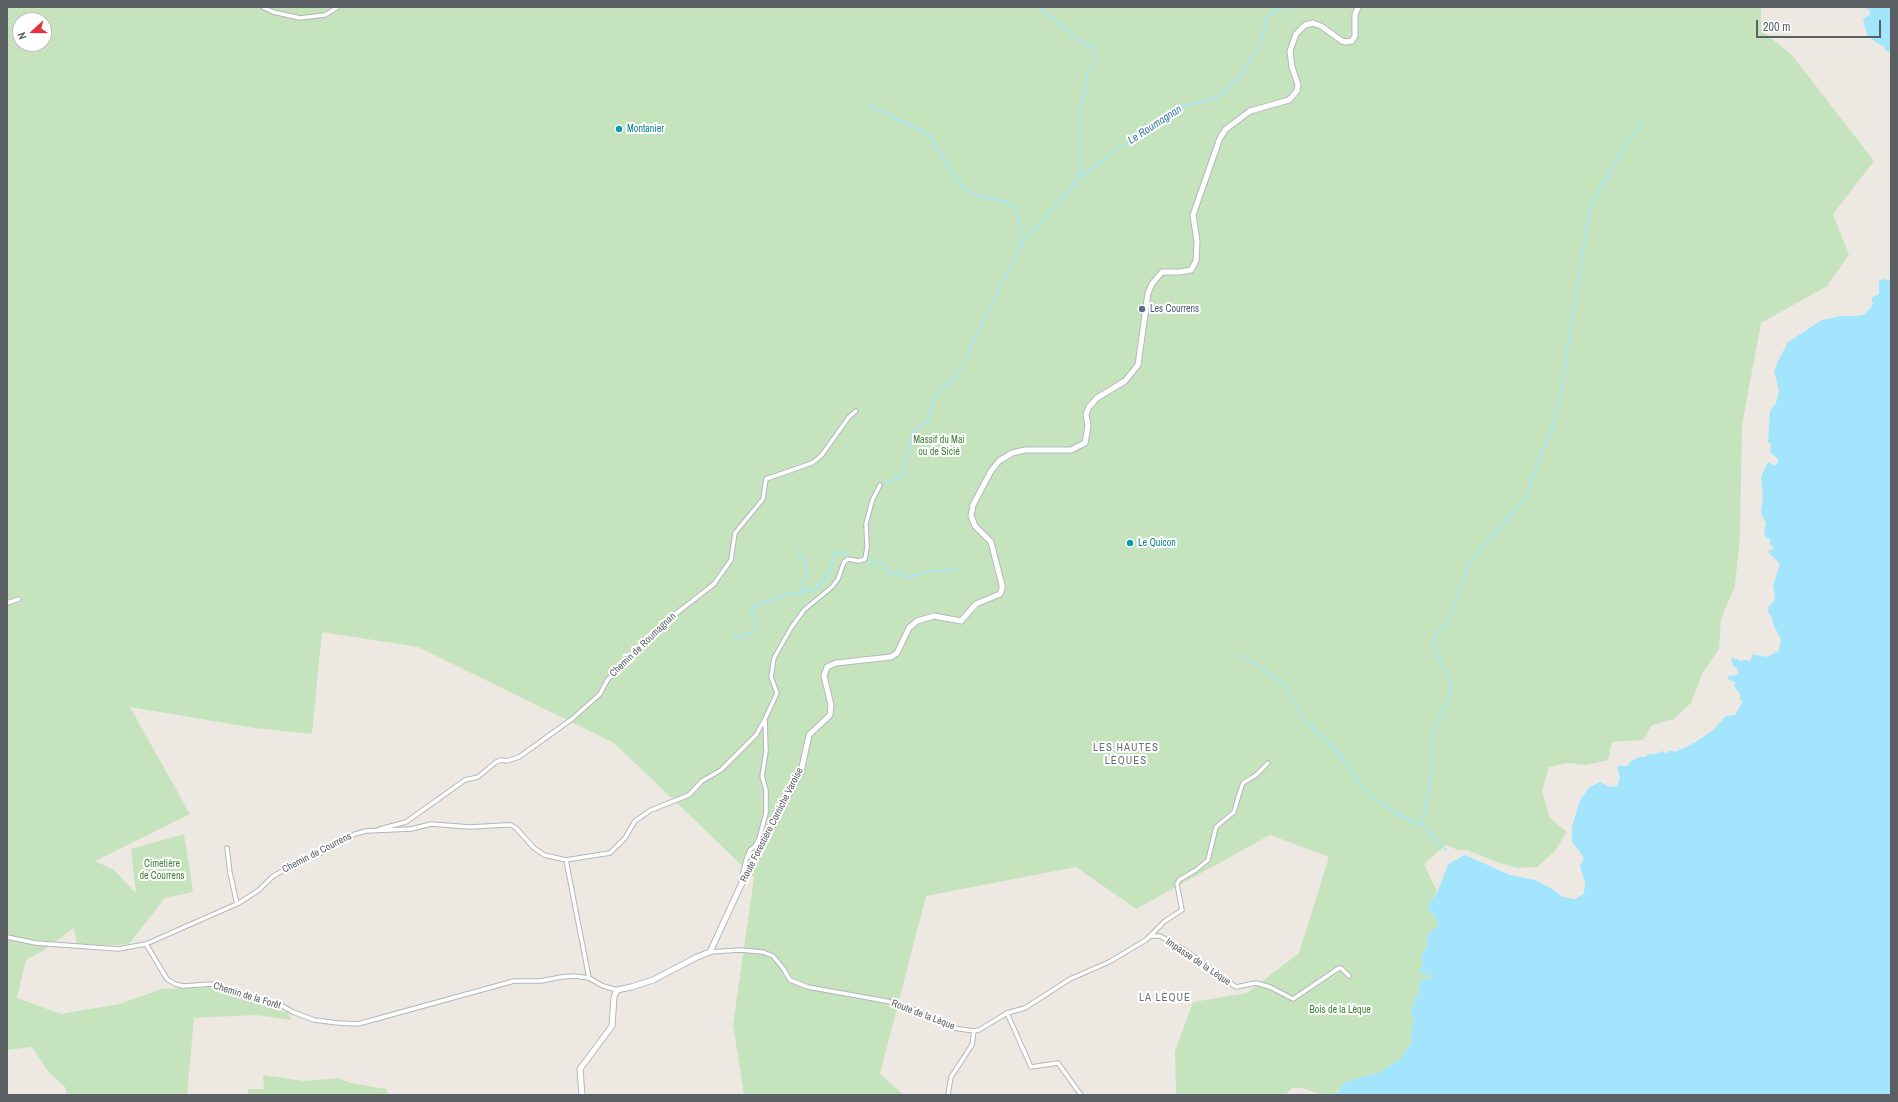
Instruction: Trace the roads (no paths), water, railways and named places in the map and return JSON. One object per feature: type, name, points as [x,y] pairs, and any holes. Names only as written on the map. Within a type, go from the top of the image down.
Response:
[{"type":"street","points":[[263,7],[273,12],[300,18],[325,15],[338,7]]},
{"type":"street","name":"Route Forestière Corniche Varoise","points":[[710,952],[740,887],[801,772],[810,735],[830,715],[831,705],[824,676],[827,667],[836,663],[891,657],[896,653],[909,628],[917,621],[934,616],[961,621],[976,604],[1000,594],[1002,585],[991,542],[975,526],[971,516],[973,505],[991,471],[999,461],[1012,453],[1025,450],[1072,450],[1085,443],[1088,426],[1086,414],[1089,408],[1096,398],[1125,381],[1138,366],[1148,293],[1152,284],[1162,272],[1180,272],[1191,270],[1196,261],[1197,241],[1193,215],[1220,138],[1226,129],[1245,114],[1261,107],[1289,100],[1297,91],[1298,85],[1292,67],[1290,51],[1296,34],[1305,24],[1321,26],[1342,41],[1352,41],[1355,36],[1355,15],[1358,7]]},
{"type":"street","name":"Chemin de Roumagnan","points":[[377,830],[406,822],[465,780],[478,777],[496,762],[502,760],[507,761],[519,757],[572,719],[600,694],[608,679],[637,653],[669,619],[714,584],[731,560],[735,533],[763,499],[766,479],[812,463],[821,456],[849,417],[856,411]]},
{"type":"street","name":"Chemin de Courrens","points":[[146,944],[237,904],[259,890],[272,877],[308,857],[321,853],[355,834],[377,830],[411,829],[431,824],[470,827],[512,825],[544,855],[566,860],[610,853],[625,838],[635,821],[652,810],[688,795],[702,781],[721,770],[756,736],[777,693],[771,677],[771,667],[776,650],[804,610],[832,587],[838,579],[844,562],[848,560],[859,561],[865,559],[867,548],[866,524],[872,501],[880,485]]},
{"type":"street","points":[[7,603],[19,599]]},
{"type":"street","points":[[740,887],[746,860],[750,850],[755,846],[759,839],[766,813],[766,790],[762,776],[766,752],[765,719]]},
{"type":"street","points":[[948,1095],[951,1077],[972,1045],[974,1031],[1008,1013],[1025,1008],[1070,978],[1109,962],[1151,936],[1166,921],[1182,910],[1177,884],[1179,880],[1196,870],[1208,860],[1216,827],[1234,812],[1240,790],[1244,783],[1256,775],[1268,763]]},
{"type":"street","points":[[227,848],[230,873],[237,904]]},
{"type":"street","points":[[566,860],[589,978]]},
{"type":"street","name":"Impasse de la Lèque","points":[[1151,936],[1160,936],[1186,951],[1236,987],[1256,983],[1270,987],[1293,999],[1339,968],[1341,968],[1349,976]]},
{"type":"street","points":[[7,937],[36,943],[118,949],[146,944]]},
{"type":"street","name":"Chemin de la Forêt","points":[[146,944],[167,979],[175,984],[183,986],[212,984],[242,996],[277,1003],[293,1012],[314,1020],[338,1023],[360,1023],[514,981],[541,981],[561,977],[589,978],[603,986],[617,990]]},
{"type":"street","name":"Route de la Lèque","points":[[710,952],[746,950],[763,952],[773,956],[783,968],[790,980],[808,986],[897,1003],[925,1014],[953,1028],[974,1031]]},
{"type":"street","points":[[582,1095],[580,1069],[612,1026],[614,998],[617,990],[653,980],[696,957],[710,952]]},
{"type":"street","points":[[1008,1013],[1031,1067],[1058,1063],[1081,1095]]},
{"type":"water","points":[[1864,7],[1891,7],[1891,52],[1885,50],[1885,47],[1875,42],[1867,35],[1863,19],[1871,14],[1869,10]]},
{"type":"water","points":[[1883,279],[1891,281],[1891,1095],[1331,1095],[1339,1091],[1344,1083],[1378,1073],[1399,1060],[1412,1042],[1411,1031],[1414,1022],[1410,1007],[1414,1007],[1414,999],[1418,996],[1420,981],[1422,979],[1432,978],[1433,976],[1430,974],[1422,974],[1420,970],[1423,965],[1421,956],[1428,945],[1426,939],[1432,930],[1438,925],[1436,917],[1428,910],[1430,902],[1438,891],[1448,864],[1465,855],[1510,875],[1535,880],[1551,888],[1563,897],[1575,899],[1584,894],[1585,883],[1580,866],[1584,858],[1572,842],[1572,827],[1580,800],[1590,787],[1600,782],[1609,787],[1617,786],[1620,779],[1617,766],[1627,766],[1631,761],[1639,757],[1645,757],[1648,754],[1663,751],[1666,754],[1670,750],[1675,752],[1696,742],[1713,730],[1726,716],[1735,715],[1743,701],[1740,700],[1740,694],[1734,686],[1735,682],[1728,679],[1728,676],[1738,675],[1738,670],[1733,665],[1731,660],[1732,657],[1741,661],[1750,661],[1753,654],[1766,657],[1779,651],[1781,639],[1773,624],[1772,617],[1768,612],[1769,606],[1774,601],[1775,595],[1773,586],[1780,564],[1767,551],[1774,548],[1770,544],[1770,539],[1766,538],[1764,534],[1766,523],[1761,514],[1763,496],[1761,477],[1768,462],[1775,466],[1779,460],[1770,452],[1771,444],[1768,442],[1770,411],[1776,403],[1779,391],[1774,371],[1788,342],[1822,320],[1841,316],[1863,315],[1870,309],[1873,303],[1871,298],[1879,294],[1879,281]]},
{"type":"waterway","name":"Le Roumagnan","points":[[1039,7],[1082,43],[1093,45],[1096,54],[1094,62],[1088,71],[1085,92],[1079,114],[1080,176]]},
{"type":"waterway","name":"Le Roumagnan","points":[[965,360],[1022,243],[1071,189],[1080,176],[1132,139],[1159,123],[1167,115],[1187,105],[1217,98],[1242,74],[1262,39],[1268,15],[1285,7]]},
{"type":"waterway","name":"Le Roumagnan","points":[[867,105],[930,135],[951,171],[965,189],[984,198],[1004,201],[1013,206],[1018,216],[1021,242]]},
{"type":"waterway","points":[[1446,850],[1422,825],[1433,768],[1433,732],[1449,698],[1451,681],[1434,649],[1435,635],[1449,621],[1469,563],[1526,498],[1537,464],[1551,432],[1559,403],[1590,206],[1625,146],[1644,121]]},
{"type":"waterway","name":"Le Roumagnan","points":[[885,484],[902,476],[913,432],[927,422],[937,392],[952,381],[963,365]]},
{"type":"waterway","points":[[796,551],[798,555],[803,557],[806,567],[807,576],[803,582],[804,592]]},
{"type":"waterway","points":[[733,636],[741,637],[750,633],[755,628],[758,619],[751,612],[755,606],[790,593],[805,592],[819,587],[832,566],[833,553],[839,552],[851,558]]},
{"type":"waterway","points":[[867,557],[873,563],[881,562],[887,571],[892,574],[899,571],[902,576],[909,577],[933,571],[957,569]]},
{"type":"waterway","points":[[1242,655],[1284,684],[1304,719],[1338,752],[1366,792],[1395,813],[1422,825]]},
{"type":"place","name":"Montanier","points":[[619,129]]},
{"type":"place","name":"Les Courrens","points":[[1142,309]]},
{"type":"place","name":"Le Quicon","points":[[1130,543]]},
{"type":"district","name":"LES HAUTES LÈQUES","points":[[1126,754]]},
{"type":"district","name":"LA LÈQUE","points":[[1165,998]]},
{"type":"park label","name":"Massif du Mai ou de Sicié","points":[[939,446]]},
{"type":"park label","name":"Cimetière de Courrens","points":[[162,870]]},
{"type":"park label","name":"Bois de la Lèque","points":[[1340,1010]]}]
